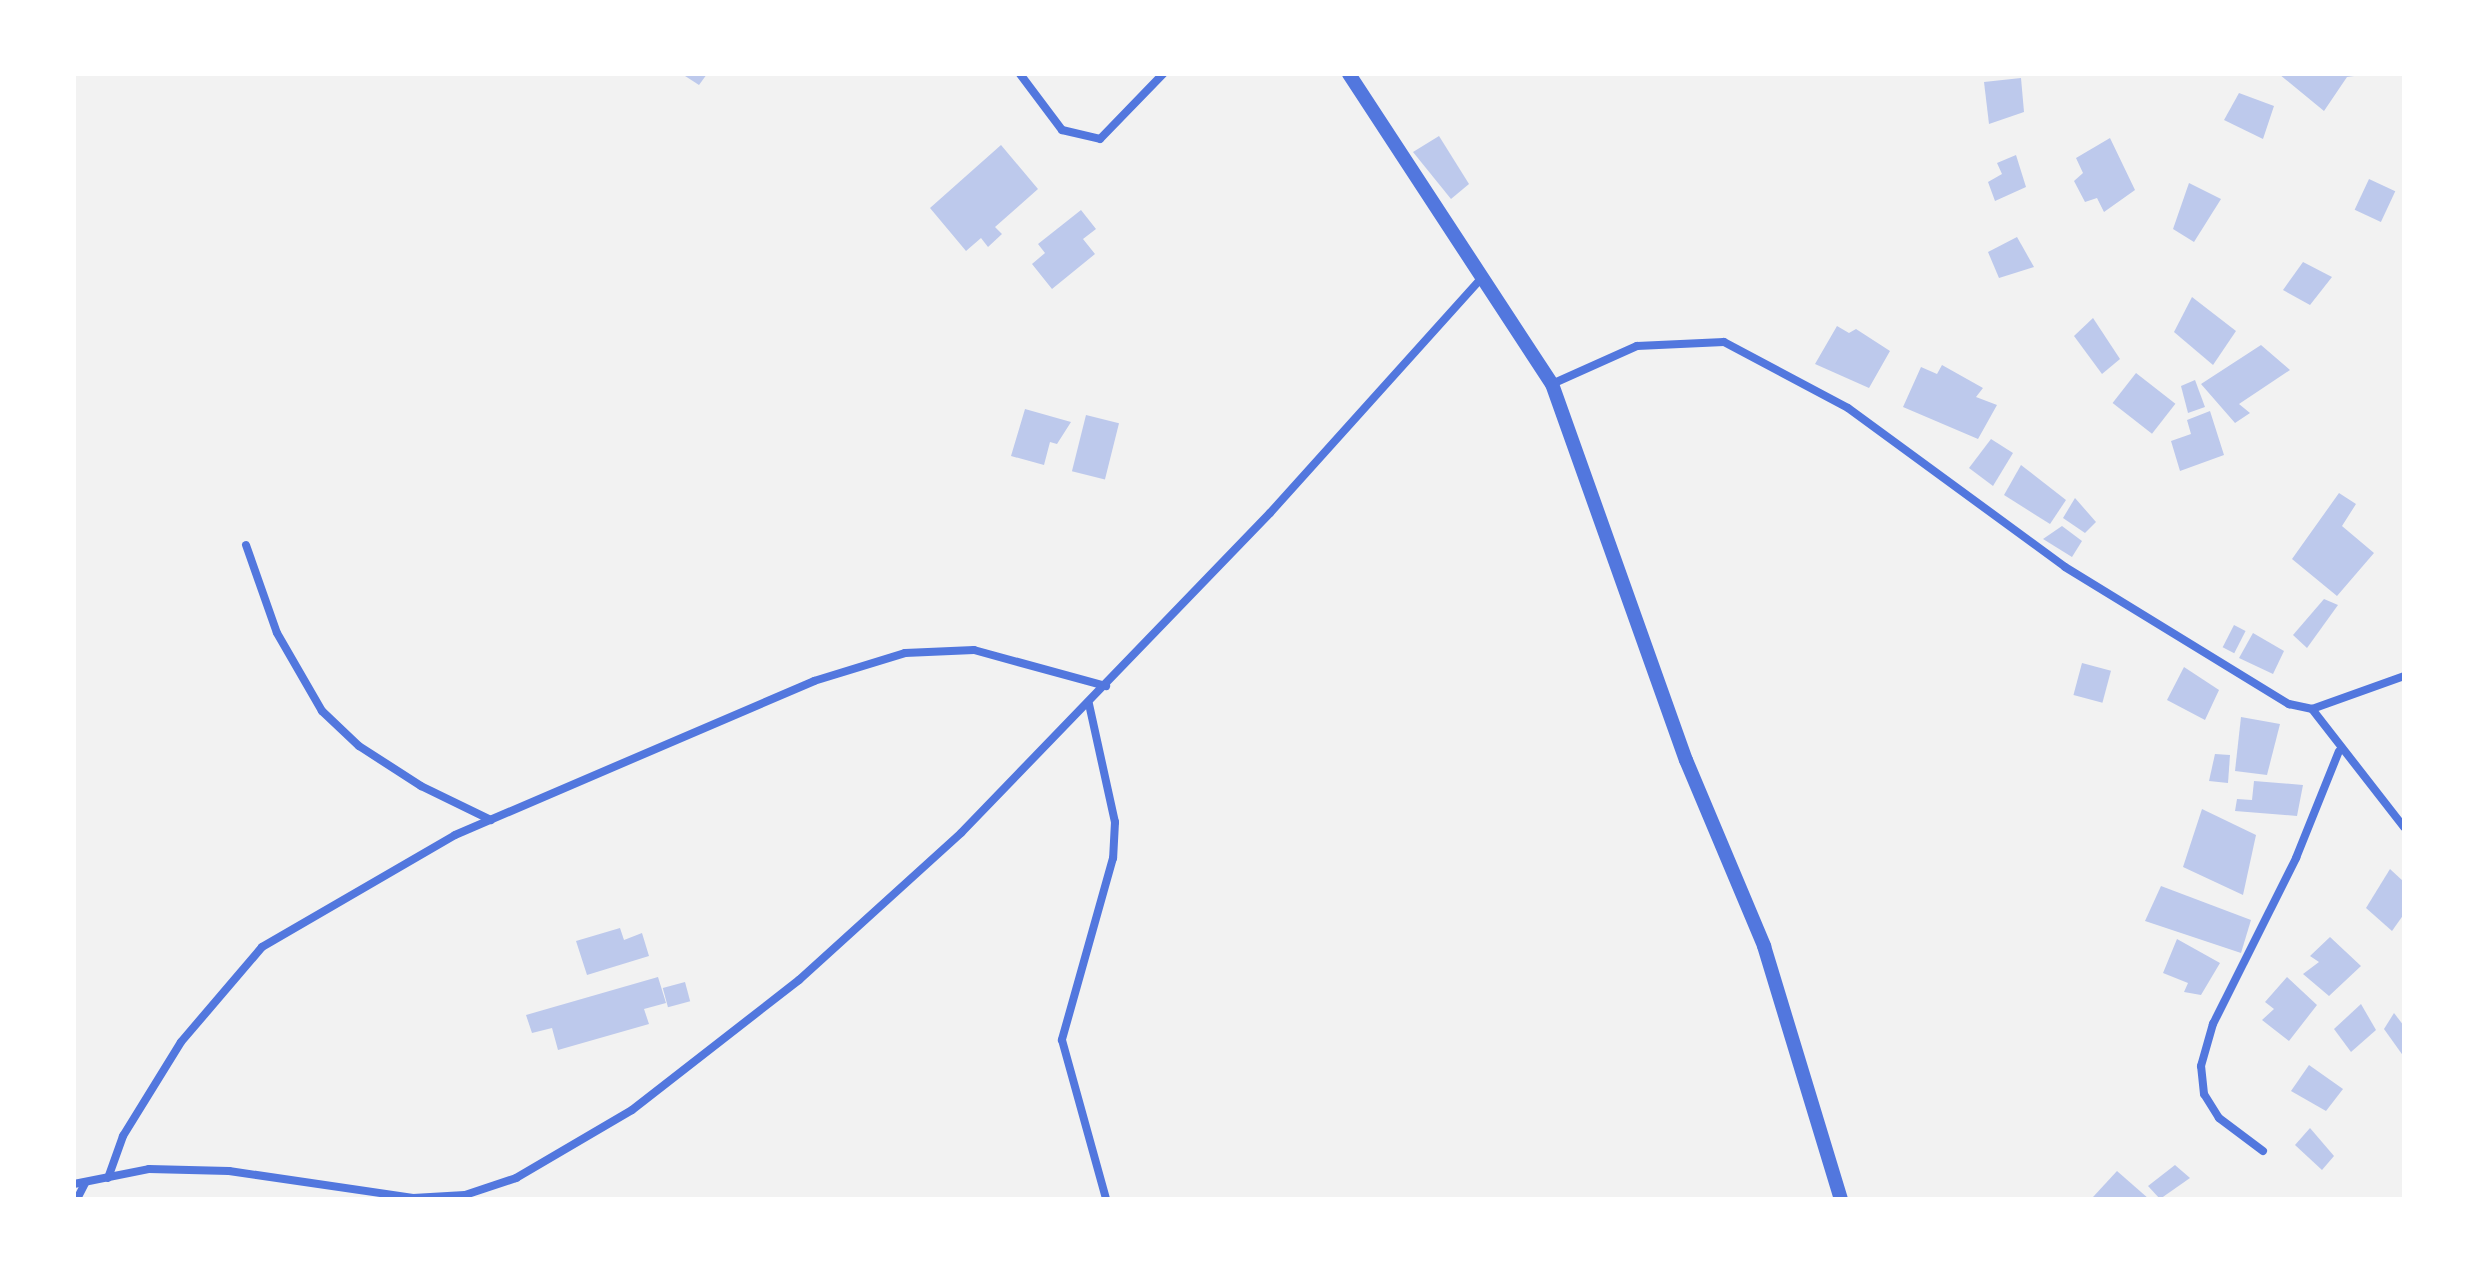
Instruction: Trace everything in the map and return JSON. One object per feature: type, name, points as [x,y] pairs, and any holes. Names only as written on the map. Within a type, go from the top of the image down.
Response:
[{"type":"street","points":[[1020,74],[1062,130],[1100,139],[1163,74]]},
{"type":"street","points":[[1349,74],[1479,281],[1552,384],[1686,760],[1764,946],[1841,1199]]},
{"type":"street","points":[[74,1184],[149,1169],[229,1171],[413,1198],[465,1195],[516,1178],[683,1077],[961,833],[1106,686],[1479,281]]},
{"type":"street","points":[[1552,384],[1602,357],[1652,343],[1706,339],[1741,349],[1848,408],[2065,567],[2277,698],[2312,709],[2404,676]]},
{"type":"street","points":[[246,545],[277,633],[322,711],[396,770],[491,820]]},
{"type":"street","points":[[108,1178],[123,1136],[181,1042],[262,947],[491,820],[814,681],[905,653],[974,650],[1106,686]]},
{"type":"street","points":[[1089,704],[1111,797],[1114,846],[1062,1040],[1106,1199]]},
{"type":"street","points":[[2312,709],[2339,751],[2404,827]]},
{"type":"street","points":[[2263,1151],[2219,1118],[2204,1094],[2201,1066],[2213,1024],[2296,858],[2339,751]]},
{"type":"street","points":[[77,1199],[85,1183]]},
{"type":"building","points":[[682,74],[707,74],[699,85]]},
{"type":"building","points":[[2279,74],[2368,74],[2347,77],[2324,111]]},
{"type":"building","points":[[2021,78],[2024,112],[1989,124],[1984,82]]},
{"type":"building","points":[[2239,93],[2274,106],[2263,139],[2224,120]]},
{"type":"building","points":[[1439,136],[1469,184],[1451,199],[1413,152]]},
{"type":"building","points":[[2110,138],[2135,190],[2104,212],[2097,198],[2085,202],[2074,181],[2083,173],[2076,158]]},
{"type":"building","points":[[1001,145],[1038,189],[995,227],[1002,234],[988,247],[981,238],[966,251],[930,208]]},
{"type":"building","points":[[2016,155],[2026,187],[1995,201],[1988,182],[2002,174],[1997,163]]},
{"type":"building","points":[[2369,179],[2395,191],[2381,222],[2355,210]]},
{"type":"building","points":[[2189,183],[2221,199],[2194,242],[2173,229]]},
{"type":"building","points":[[1081,210],[1096,229],[1083,239],[1095,254],[1052,289],[1032,264],[1045,253],[1038,244]]},
{"type":"building","points":[[2017,237],[2034,267],[1999,278],[1988,252]]},
{"type":"building","points":[[2303,262],[2332,277],[2310,305],[2283,290]]},
{"type":"building","points":[[2192,297],[2236,331],[2213,365],[2174,332]]},
{"type":"building","points":[[2093,318],[2120,359],[2102,374],[2074,336]]},
{"type":"building","points":[[1837,326],[1849,333],[1856,329],[1890,351],[1869,388],[1815,364]]},
{"type":"building","points":[[2261,345],[2290,370],[2239,404],[2250,413],[2235,423],[2201,384]]},
{"type":"building","points":[[1942,365],[1983,388],[1976,397],[1997,405],[1978,439],[1903,407],[1921,367],[1937,374]]},
{"type":"building","points":[[2136,373],[2175,404],[2152,434],[2113,403]]},
{"type":"building","points":[[2195,380],[2205,407],[2188,413],[2181,386]]},
{"type":"building","points":[[1025,409],[1071,422],[1057,444],[1050,442],[1044,465],[1011,456]]},
{"type":"building","points":[[2210,411],[2224,455],[2180,471],[2171,441],[2191,434],[2187,420]]},
{"type":"building","points":[[1086,415],[1119,423],[1105,480],[1072,471]]},
{"type":"building","points":[[1991,439],[2013,453],[1993,486],[1969,468]]},
{"type":"building","points":[[2021,465],[2066,500],[2050,524],[2004,495]]},
{"type":"building","points":[[2339,493],[2356,504],[2342,526],[2374,553],[2337,596],[2292,559]]},
{"type":"building","points":[[2075,498],[2096,522],[2085,533],[2063,518]]},
{"type":"building","points":[[2062,526],[2082,541],[2072,557],[2043,539]]},
{"type":"building","points":[[2324,599],[2338,605],[2307,648],[2293,635]]},
{"type":"building","points":[[2234,625],[2246,631],[2234,653],[2223,647]]},
{"type":"building","points":[[2253,633],[2284,651],[2273,674],[2239,658]]},
{"type":"building","points":[[2082,663],[2111,671],[2102,703],[2073,695]]},
{"type":"building","points":[[2184,667],[2219,690],[2205,720],[2167,700]]},
{"type":"building","points":[[2241,717],[2280,724],[2267,775],[2235,771]]},
{"type":"building","points":[[2215,754],[2230,755],[2228,783],[2209,781]]},
{"type":"building","points":[[2254,781],[2303,785],[2297,816],[2235,811],[2237,799],[2252,800]]},
{"type":"building","points":[[2202,809],[2256,835],[2243,895],[2183,867]]},
{"type":"building","points":[[2390,869],[2404,882],[2404,914],[2392,931],[2366,908]]},
{"type":"building","points":[[2161,886],[2251,920],[2241,953],[2145,921]]},
{"type":"building","points":[[620,928],[624,940],[642,933],[649,956],[587,975],[576,941]]},
{"type":"building","points":[[2330,937],[2361,966],[2329,996],[2303,974],[2319,962],[2310,956]]},
{"type":"building","points":[[2177,939],[2220,963],[2201,995],[2184,992],[2188,983],[2163,973]]},
{"type":"building","points":[[658,977],[666,1003],[644,1009],[649,1024],[558,1050],[552,1028],[532,1033],[526,1015]]},
{"type":"building","points":[[2287,977],[2317,1005],[2289,1041],[2262,1020],[2274,1009],[2265,1002]]},
{"type":"building","points":[[685,982],[690,1001],[668,1007],[663,988]]},
{"type":"building","points":[[2361,1004],[2376,1030],[2351,1052],[2334,1029]]},
{"type":"building","points":[[2394,1013],[2404,1026],[2404,1057],[2384,1029]]},
{"type":"building","points":[[2309,1065],[2343,1089],[2326,1111],[2291,1091]]},
{"type":"building","points":[[2310,1128],[2334,1156],[2322,1170],[2295,1145]]},
{"type":"building","points":[[2175,1165],[2190,1178],[2160,1199],[2148,1186]]},
{"type":"building","points":[[2117,1171],[2149,1199],[2093,1197]]}]
